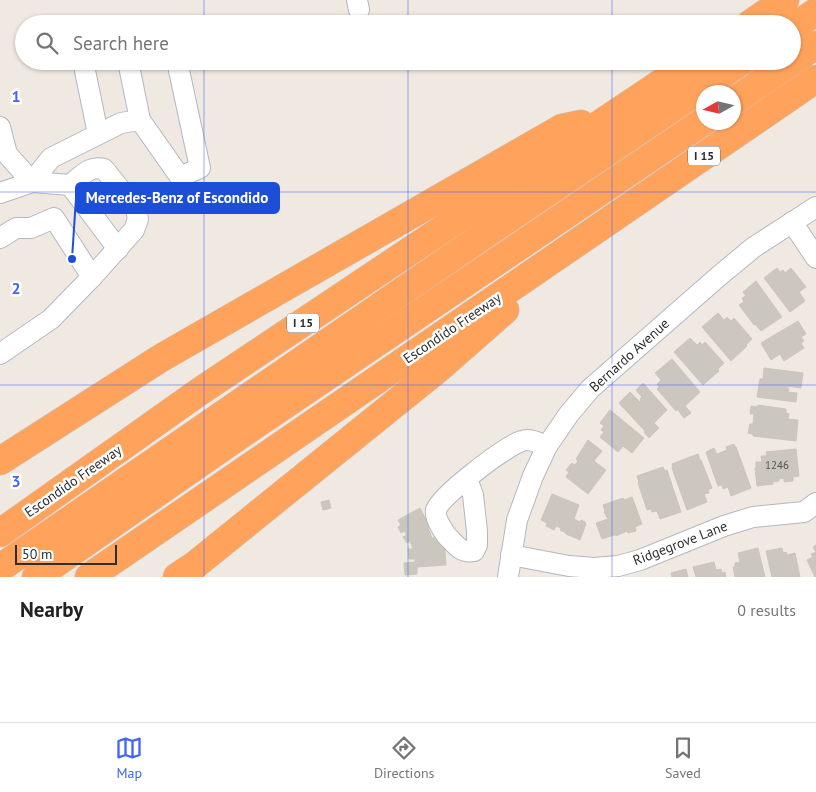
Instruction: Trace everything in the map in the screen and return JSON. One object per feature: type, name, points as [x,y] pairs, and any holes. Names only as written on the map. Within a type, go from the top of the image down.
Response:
[{"type":"highway","points":[[763,15],[785,0]]},
{"type":"highway","points":[[801,22],[816,12]]},
{"type":"highway","points":[[801,55],[816,45]]},
{"type":"highway","name":"Escondido Freeway","points":[[0,533],[199,392],[681,70]]},
{"type":"highway","points":[[0,568],[484,235],[729,70]]},
{"type":"highway","points":[[741,96],[779,70]]},
{"type":"highway","name":"Escondido Freeway","points":[[89,577],[816,79]]},
{"type":"highway","points":[[0,461],[161,358],[562,128],[610,118]]},
{"type":"highway","points":[[36,577],[246,431],[696,126]]},
{"type":"highway","points":[[177,577],[195,565],[439,368],[592,232]]},
{"type":"street","points":[[84,70],[98,134]]},
{"type":"street","points":[[130,70],[140,120],[180,177],[200,168],[179,70]]},
{"type":"street","points":[[32,182],[51,158],[121,122],[140,120]]},
{"type":"street","points":[[0,127],[7,154],[32,182]]},
{"type":"street","points":[[0,193],[32,182],[70,185],[89,170],[97,168],[104,170],[136,209],[138,218],[134,230],[52,319],[0,354]]},
{"type":"street","points":[[70,185],[118,248]]},
{"type":"street","name":"Bernardo Avenue","points":[[508,577],[517,520],[533,476],[548,446],[569,414],[590,389],[719,276],[754,247],[816,207]]},
{"type":"street","points":[[0,238],[16,228],[31,228],[54,218],[92,277]]},
{"type":"street","points":[[792,222],[816,258]]},
{"type":"street","points":[[467,479],[502,452],[521,441],[531,440],[548,446]]},
{"type":"street","name":"Ridgegrove Lane","points":[[511,555],[569,566],[594,568],[618,566],[640,560],[724,526],[753,518],[804,512],[816,503]]},
{"type":"building","points":[[777,268],[780,272],[783,270],[785,273],[791,268],[806,287],[799,292],[805,301],[790,312],[764,278]]},
{"type":"building","points":[[756,281],[782,317],[761,331],[739,305],[744,302],[742,298],[746,296],[743,292]]},
{"type":"building","points":[[718,313],[724,320],[727,317],[731,321],[734,318],[752,339],[731,361],[702,327]]},
{"type":"building","points":[[798,321],[806,334],[801,337],[804,341],[801,343],[804,348],[784,361],[780,354],[771,360],[761,343]]},
{"type":"building","points":[[690,338],[697,345],[700,342],[702,345],[705,342],[724,363],[718,369],[719,371],[703,385],[674,352]]},
{"type":"building","points":[[672,359],[700,392],[685,406],[691,413],[684,418],[657,389],[659,387],[657,384],[661,380],[655,373]]},
{"type":"building","points":[[764,368],[803,373],[801,388],[787,386],[786,388],[789,388],[788,392],[797,393],[796,402],[757,397],[760,379],[763,379]]},
{"type":"building","points":[[643,383],[667,410],[654,423],[659,428],[649,438],[645,431],[619,403],[630,392],[640,402],[642,397],[636,390]]},
{"type":"building","points":[[758,405],[786,409],[786,413],[789,414],[788,419],[798,420],[796,441],[753,436],[753,434],[748,433],[750,424],[753,424],[754,414],[750,414],[751,406],[758,407]]},
{"type":"building","points":[[610,410],[644,438],[632,453],[623,446],[618,452],[600,437],[604,432],[601,430],[604,426],[600,423]]},
{"type":"building","points":[[588,440],[602,451],[594,461],[606,470],[588,494],[566,477],[569,472],[566,470],[572,463],[575,465],[578,461],[576,459]]},
{"type":"building","points":[[734,444],[751,488],[731,496],[728,487],[723,489],[722,485],[718,486],[706,452],[714,448],[717,454],[727,450],[726,447]]},
{"type":"building","points":[[796,449],[799,476],[793,477],[793,481],[784,482],[784,478],[773,482],[773,484],[757,486],[755,468],[756,462],[762,462],[761,456],[767,456],[766,452]]},
{"type":"building","points":[[698,454],[712,488],[708,490],[709,493],[704,494],[707,502],[687,510],[672,464]]},
{"type":"building","points":[[663,467],[665,471],[667,470],[681,512],[660,519],[657,511],[647,510],[637,476]]},
{"type":"building","points":[[552,494],[579,505],[574,519],[580,522],[581,520],[586,524],[580,540],[566,534],[560,530],[561,528],[556,526],[554,530],[546,526],[547,523],[541,520]]},
{"type":"building","points":[[632,497],[642,524],[635,527],[636,531],[628,533],[627,531],[602,539],[596,523],[608,519],[603,505]]},
{"type":"building","points":[[329,500],[331,508],[323,510],[321,502]]},
{"type":"building","points":[[420,508],[430,527],[428,528],[432,538],[444,537],[446,565],[417,567],[417,574],[405,575],[404,563],[415,562],[415,559],[409,559],[408,549],[413,549],[410,541],[407,543],[403,537],[407,535],[404,531],[401,533],[398,527],[401,525],[398,520]]},
{"type":"building","points":[[758,548],[765,577],[735,577],[733,567],[735,567],[735,563],[740,562],[738,553]]},
{"type":"building","points":[[782,548],[783,553],[786,552],[787,555],[795,553],[800,577],[772,577],[766,551]]},
{"type":"building","points":[[816,552],[815,577],[807,560],[813,557],[811,554]]},
{"type":"building","points":[[714,562],[716,570],[721,569],[722,573],[725,572],[726,577],[696,577],[693,567]]},
{"type":"building","points":[[686,569],[688,577],[672,577],[671,573]]},
{"type":"place","name":"Mercedes-Benz of Escondido","points":[[72,259]]}]
